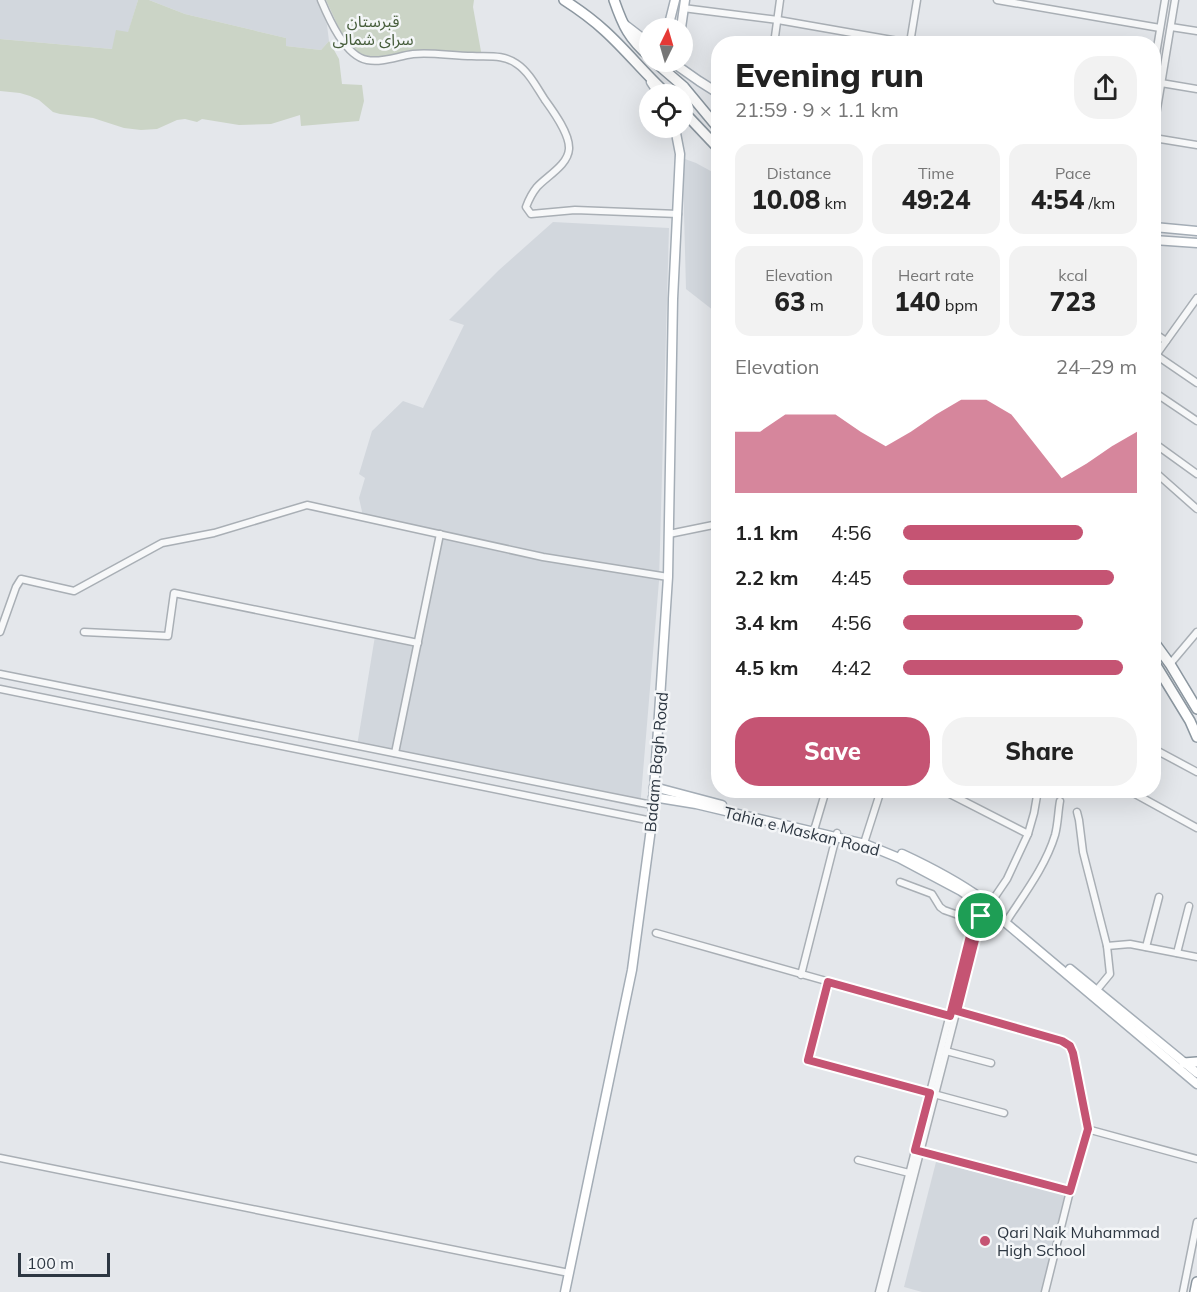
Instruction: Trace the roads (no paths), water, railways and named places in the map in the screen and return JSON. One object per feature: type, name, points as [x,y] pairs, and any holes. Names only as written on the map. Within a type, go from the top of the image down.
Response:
[{"type":"highway","points":[[564,0],[588,16],[606,32],[656,84]]},
{"type":"highway","points":[[615,0],[629,36],[639,46]]},
{"type":"highway","points":[[667,72],[684,87],[711,120]]},
{"type":"highway","points":[[693,121],[711,140]]},
{"type":"highway","points":[[1161,652],[1193,698],[1197,709]]},
{"type":"highway","points":[[1161,678],[1190,721],[1197,737]]},
{"type":"highway","points":[[1184,1063],[1197,1062]]},
{"type":"highway","points":[[1195,1292],[1197,1282]]},
{"type":"main road","points":[[670,18],[675,0]]},
{"type":"main road","points":[[622,21],[639,35]]},
{"type":"main road","points":[[687,72],[711,89]]},
{"type":"main road","points":[[650,79],[653,84]]},
{"type":"main road","name":"Badam Bagh Road","points":[[565,1292],[632,970],[652,821],[668,577],[673,299],[680,154],[677,138]]},
{"type":"main road","points":[[1161,228],[1197,231]]},
{"type":"main road","points":[[1161,240],[1197,243]]},
{"type":"main road","name":"Tahia e Maskan Road","points":[[654,787],[815,827],[899,858],[961,891],[984,913],[1000,918],[1197,1084]]},
{"type":"main road","name":"Tahia e Maskan Road","points":[[653,801],[696,804],[865,840],[926,865],[968,889],[984,913],[1008,919],[1197,1073]]},
{"type":"street","points":[[321,0],[327,15],[350,51],[365,60],[421,54],[500,57],[517,64],[524,70],[564,131],[569,149],[562,163],[536,188],[529,199],[526,207],[531,214],[575,210],[678,214]]},
{"type":"street","points":[[775,36],[780,0]]},
{"type":"street","points":[[911,36],[917,0]]},
{"type":"street","points":[[997,0],[1160,28]]},
{"type":"street","points":[[1159,36],[1165,0]]},
{"type":"street","points":[[1175,0],[1161,83],[1197,89]]},
{"type":"street","points":[[684,4],[870,36]]},
{"type":"street","points":[[1171,27],[1197,31]]},
{"type":"street","points":[[1161,139],[1197,145]]},
{"type":"street","points":[[1161,348],[1197,298]]},
{"type":"street","points":[[1161,338],[1166,341]]},
{"type":"street","points":[[1161,361],[1197,383]]},
{"type":"street","points":[[1161,397],[1197,421]]},
{"type":"street","points":[[1161,449],[1197,474]]},
{"type":"street","points":[[1161,477],[1197,509]]},
{"type":"street","points":[[0,632],[21,579],[74,591],[162,543],[214,532],[307,505],[543,557],[668,577]]},
{"type":"street","points":[[669,534],[711,525]]},
{"type":"street","points":[[395,753],[440,534]]},
{"type":"street","points":[[84,632],[168,636],[174,593],[417,643]]},
{"type":"street","points":[[1170,664],[1197,632]]},
{"type":"street","points":[[0,674],[395,753],[653,801]]},
{"type":"street","points":[[0,689],[652,821]]},
{"type":"street","points":[[1161,753],[1197,772]]},
{"type":"street","points":[[815,827],[824,798]]},
{"type":"street","points":[[865,840],[878,798]]},
{"type":"street","points":[[958,798],[1028,834]]},
{"type":"street","points":[[884,1292],[973,924],[984,913],[1007,879],[1028,834],[1037,798]]},
{"type":"street","points":[[1143,798],[1197,828]]},
{"type":"street","points":[[1008,919],[1045,859],[1055,835],[1060,801]]},
{"type":"street","points":[[1077,812],[1083,852],[1107,946],[1110,975],[1096,991]]},
{"type":"street","points":[[801,975],[837,835]]},
{"type":"street","points":[[900,882],[932,894],[944,910],[984,913]]},
{"type":"street","points":[[1146,947],[1159,897]]},
{"type":"street","points":[[1177,953],[1189,906]]},
{"type":"street","points":[[656,933],[801,975],[1062,1041],[1070,1046],[1088,1129],[1045,1292]]},
{"type":"street","points":[[1107,946],[1130,944],[1197,957]]},
{"type":"street","points":[[828,982],[808,1060],[1004,1113]]},
{"type":"street","points":[[933,1093],[946,1051],[953,1012]]},
{"type":"street","points":[[946,1051],[990,1063]]},
{"type":"street","points":[[1088,1129],[1197,1159]]},
{"type":"street","points":[[879,1292],[909,1173],[917,1151]]},
{"type":"street","points":[[917,1151],[1070,1191]]},
{"type":"street","points":[[0,1158],[569,1273]]},
{"type":"street","points":[[858,1160],[909,1173]]},
{"type":"street","points":[[1183,1292],[1197,1222]]},
{"type":"place","name":"Qari Naik Muhammad High School","points":[[985,1241]]},
{"type":"park label","name":"قبرستان سرای شمالی","points":[[373,30]]}]
